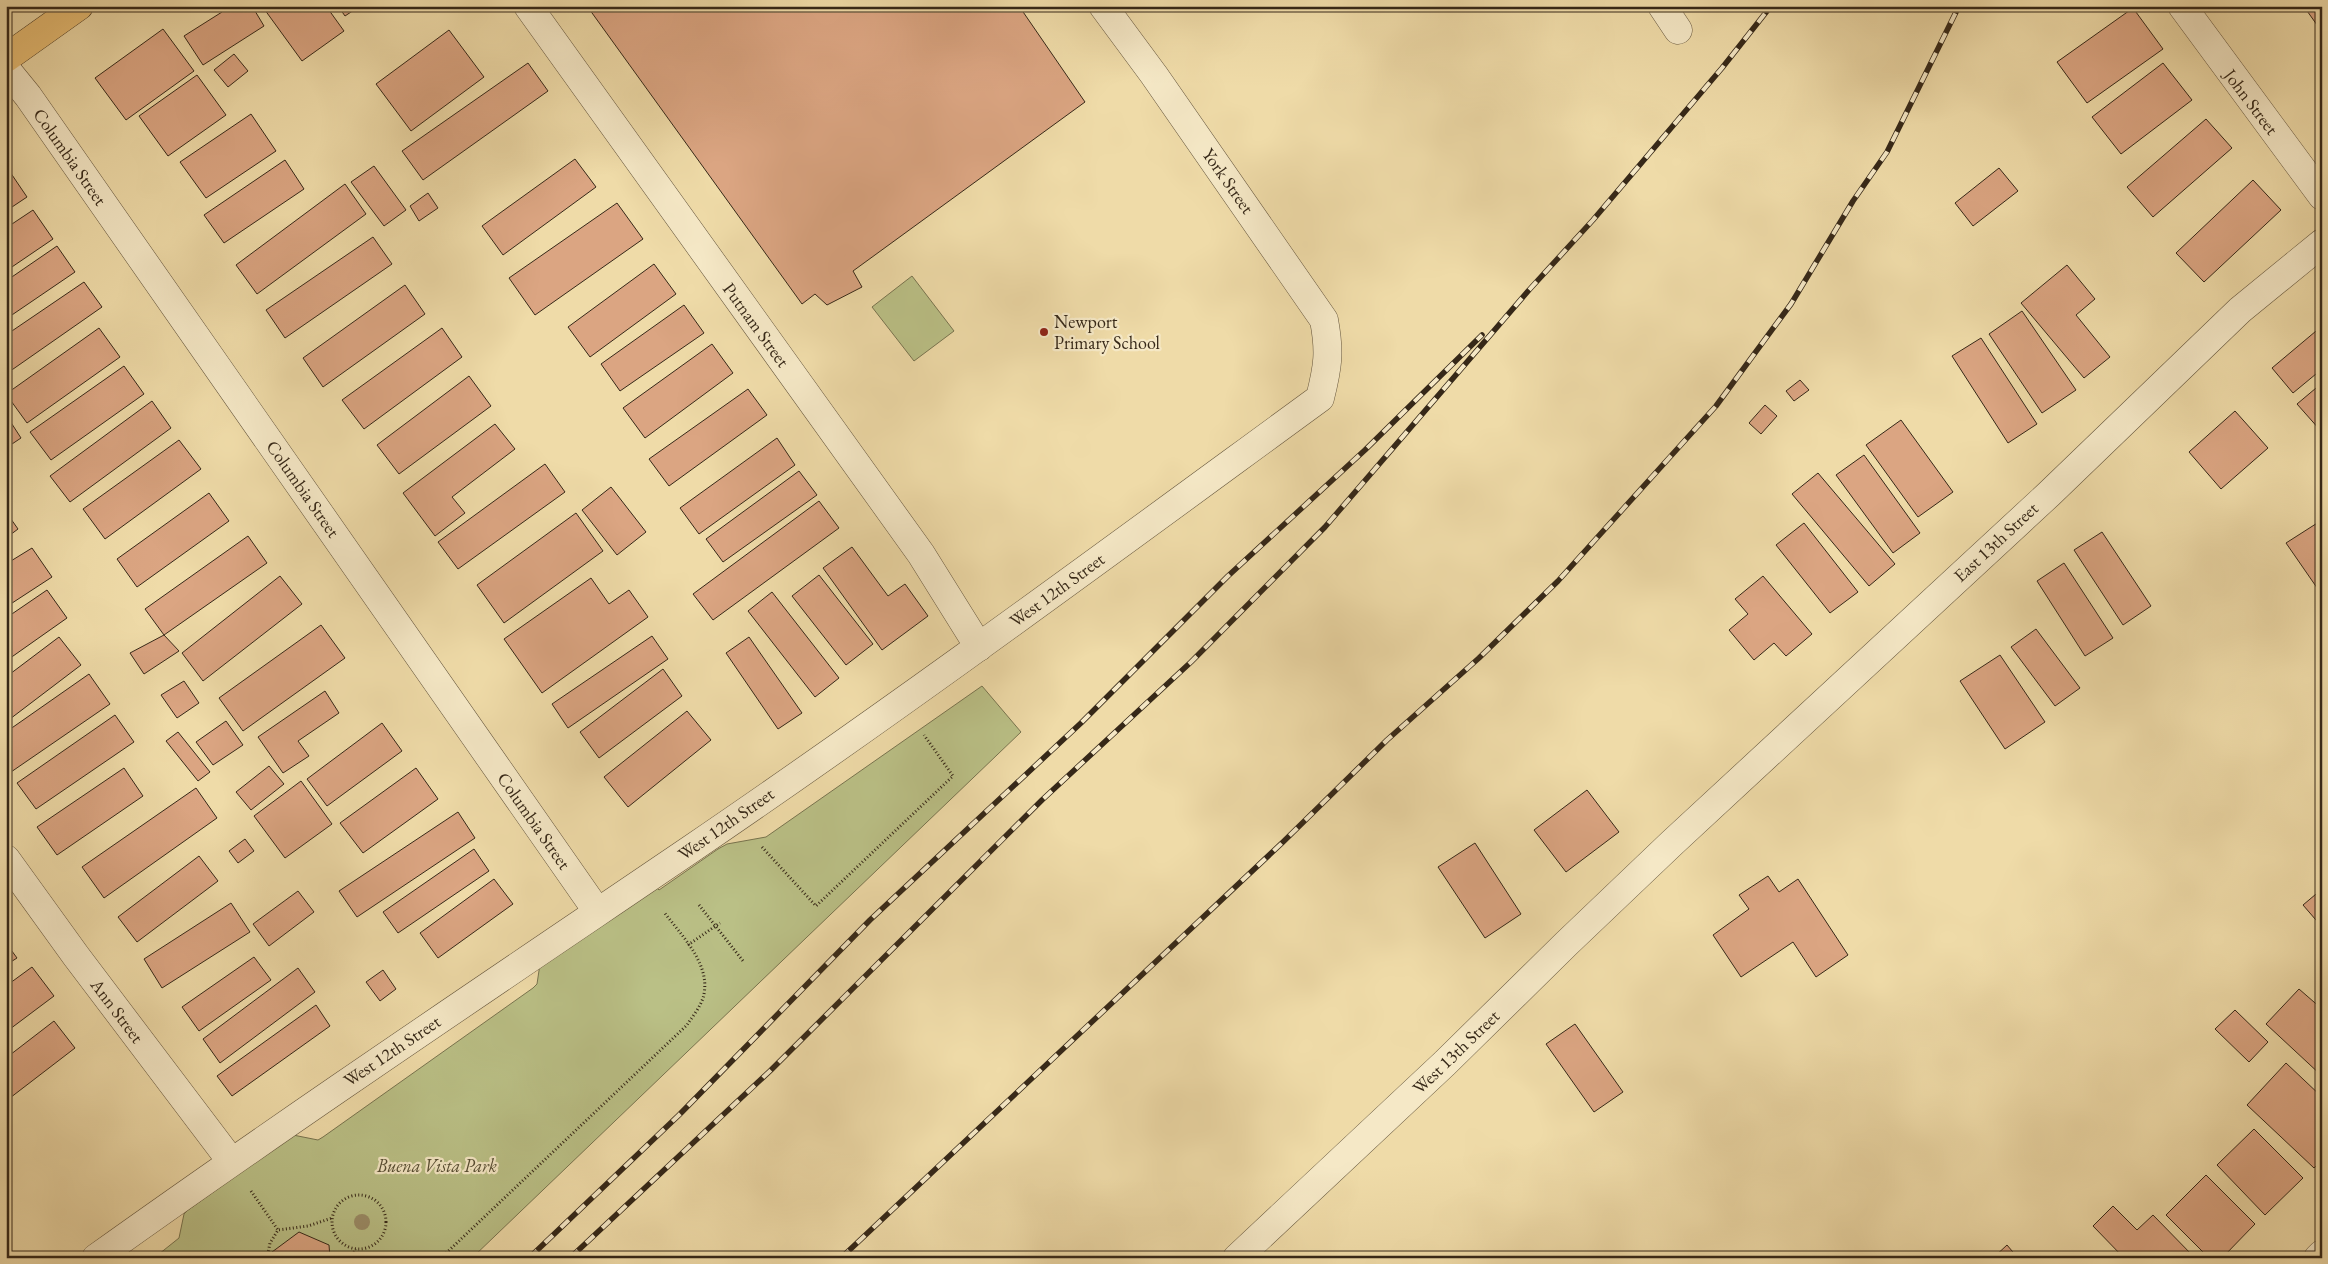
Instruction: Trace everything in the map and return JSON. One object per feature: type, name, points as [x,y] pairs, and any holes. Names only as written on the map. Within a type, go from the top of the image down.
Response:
[{"type":"main road","points":[[6,58],[79,6]]},
{"type":"street","name":"Putnam Street","points":[[528,6],[921,554],[980,647]]},
{"type":"street","name":"York Street","points":[[1103,6],[1160,83],[1324,320],[1329,345],[1329,364]]},
{"type":"street","points":[[1662,6],[1678,30]]},
{"type":"street","name":"John Street","points":[[2182,6],[2322,196]]},
{"type":"street","name":"Columbia Street","points":[[6,69],[28,96],[597,911]]},
{"type":"street","name":"East 13th Street","points":[[1672,843],[2048,494],[2240,310],[2322,243]]},
{"type":"street","name":"West 12th Street","points":[[96,1258],[231,1161],[642,881],[980,647],[1320,398],[1329,364]]},
{"type":"street","name":"West 13th Street","points":[[1237,1258],[1445,1063],[1672,843]]},
{"type":"street","name":"Ann Street","points":[[6,859],[76,956],[231,1161]]},
{"type":"street","points":[[2318,1258],[2322,1254]]},
{"type":"path","points":[[762,847],[816,906],[953,776],[924,735]]},
{"type":"path","points":[[441,1258],[687,1025],[704,994],[704,976],[699,960],[642,881]]},
{"type":"path","points":[[699,905],[743,960]]},
{"type":"path","points":[[688,945],[720,923]]},
{"type":"path","points":[[231,1161],[278,1230]]},
{"type":"path","points":[[363,1195],[376,1201],[384,1212],[386,1225],[381,1238],[370,1247],[356,1249],[342,1244],[334,1232],[332,1218],[338,1205],[349,1197],[363,1195]]},
{"type":"path","points":[[278,1230],[308,1226],[332,1218]]},
{"type":"path","points":[[266,1258],[270,1243],[278,1230]]},
{"type":"path","points":[[350,1258],[356,1249]]},
{"type":"green space","points":[[912,276],[954,331],[914,361],[872,307]]},
{"type":"green space","name":"Buena Vista Park","points":[[982,686],[1021,732],[472,1258],[154,1258],[179,1238],[184,1214],[188,1210],[293,1135],[318,1140],[323,1137],[533,988],[537,984],[540,964],[657,888],[659,890],[718,849],[727,844],[766,837]]},
{"type":"building","points":[[219,6],[252,6],[264,26],[203,65],[184,36],[222,12]]},
{"type":"building","points":[[262,6],[326,6],[344,31],[302,61]]},
{"type":"building","points":[[338,6],[360,6],[345,16]]},
{"type":"building","points":[[587,6],[1019,6],[1085,102],[853,271],[862,287],[827,305],[815,294],[802,304]]},
{"type":"building","points":[[2307,6],[2322,6],[2322,32],[2305,8]]},
{"type":"building","points":[[2133,8],[2163,49],[2087,103],[2057,62]]},
{"type":"building","points":[[163,29],[194,71],[126,120],[95,78]]},
{"type":"building","points":[[449,30],[484,77],[411,131],[376,84]]},
{"type":"building","points":[[234,54],[248,71],[228,87],[214,70]]},
{"type":"building","points":[[528,63],[548,91],[423,180],[402,151]]},
{"type":"building","points":[[2163,63],[2192,100],[2121,154],[2092,117]]},
{"type":"building","points":[[197,75],[226,115],[168,156],[139,116]]},
{"type":"building","points":[[251,114],[276,151],[206,198],[180,162]]},
{"type":"building","points":[[2206,119],[2232,148],[2153,217],[2127,187]]},
{"type":"building","points":[[575,159],[596,187],[503,255],[482,226]]},
{"type":"building","points":[[285,160],[304,189],[224,243],[204,215]]},
{"type":"building","points":[[6,166],[27,197],[6,211]]},
{"type":"building","points":[[374,166],[406,210],[384,226],[351,182]]},
{"type":"building","points":[[1999,168],[2018,191],[1973,226],[1955,203]]},
{"type":"building","points":[[2253,180],[2281,210],[2204,282],[2176,253]]},
{"type":"building","points":[[345,184],[366,214],[257,294],[236,265]]},
{"type":"building","points":[[428,193],[438,208],[419,221],[410,206]]},
{"type":"building","points":[[617,203],[643,239],[535,315],[509,278]]},
{"type":"building","points":[[33,210],[53,239],[6,271],[6,228]]},
{"type":"building","points":[[373,237],[392,264],[285,338],[266,310]]},
{"type":"building","points":[[57,246],[75,272],[6,319],[6,281]]},
{"type":"building","points":[[654,264],[676,294],[590,357],[568,327]]},
{"type":"building","points":[[2067,265],[2095,299],[2076,315],[2110,357],[2084,378],[2021,303]]},
{"type":"building","points":[[84,282],[102,307],[6,374],[6,335]]},
{"type":"building","points":[[405,285],[425,314],[323,387],[303,358]]},
{"type":"building","points":[[684,305],[704,333],[620,391],[601,364]]},
{"type":"building","points":[[2022,311],[2076,390],[2042,413],[1989,334]]},
{"type":"building","points":[[2322,326],[2322,369],[2293,393],[2272,368]]},
{"type":"building","points":[[99,328],[120,357],[27,423],[6,394]]},
{"type":"building","points":[[442,328],[462,357],[364,429],[342,400]]},
{"type":"building","points":[[1981,338],[2037,424],[2008,443],[1952,356]]},
{"type":"building","points":[[712,344],[733,373],[645,438],[623,408]]},
{"type":"building","points":[[124,366],[144,394],[51,460],[30,432]]},
{"type":"building","points":[[469,376],[491,406],[399,474],[377,445]]},
{"type":"building","points":[[1800,380],[1809,390],[1794,401],[1786,391]]},
{"type":"building","points":[[2322,383],[2322,428],[2320,430],[2297,404]]},
{"type":"building","points":[[748,389],[767,415],[669,486],[649,459]]},
{"type":"building","points":[[152,401],[171,428],[70,502],[50,476]]},
{"type":"building","points":[[1765,405],[1777,416],[1761,434],[1749,423]]},
{"type":"building","points":[[2235,411],[2268,448],[2221,489],[2189,452]]},
{"type":"building","points":[[1901,420],[1953,492],[1918,517],[1866,445]]},
{"type":"building","points":[[10,421],[21,438],[6,448],[6,423]]},
{"type":"building","points":[[495,424],[515,449],[452,497],[465,513],[435,536],[403,493]]},
{"type":"building","points":[[777,438],[795,465],[699,534],[680,508]]},
{"type":"building","points":[[179,440],[201,469],[105,539],[83,509]]},
{"type":"building","points":[[1864,455],[1920,533],[1893,553],[1836,475]]},
{"type":"building","points":[[545,464],[565,492],[458,569],[438,542]]},
{"type":"building","points":[[799,471],[817,495],[723,562],[706,539]]},
{"type":"building","points":[[1818,473],[1895,564],[1869,586],[1792,494]]},
{"type":"building","points":[[611,487],[646,532],[617,555],[582,510]]},
{"type":"building","points":[[209,493],[229,521],[137,587],[117,559]]},
{"type":"building","points":[[819,501],[839,528],[713,620],[693,594]]},
{"type":"building","points":[[6,512],[18,529],[6,538]]},
{"type":"building","points":[[576,513],[603,551],[504,623],[477,585]]},
{"type":"building","points":[[2322,520],[2322,595],[2286,543]]},
{"type":"building","points":[[1804,523],[1858,592],[1830,613],[1776,545]]},
{"type":"building","points":[[2102,532],[2151,606],[2123,625],[2074,550]]},
{"type":"building","points":[[248,536],[267,563],[164,635],[145,609]]},
{"type":"building","points":[[852,547],[888,596],[905,584],[928,616],[882,650],[823,568]]},
{"type":"building","points":[[32,548],[52,577],[6,607],[6,564]]},
{"type":"building","points":[[2064,563],[2113,638],[2085,656],[2037,581]]},
{"type":"building","points":[[819,575],[873,644],[846,665],[792,596]]},
{"type":"building","points":[[280,576],[302,604],[203,681],[182,653]]},
{"type":"building","points":[[1763,576],[1812,634],[1786,656],[1774,643],[1754,660],[1729,630],[1748,614],[1735,599]]},
{"type":"building","points":[[591,578],[609,604],[629,590],[648,617],[542,693],[504,639]]},
{"type":"building","points":[[47,590],[67,618],[6,661],[6,618]]},
{"type":"building","points":[[772,592],[839,678],[815,697],[748,611]]},
{"type":"building","points":[[321,625],[345,658],[243,731],[219,698]]},
{"type":"building","points":[[2036,629],[2080,688],[2055,706],[2011,647]]},
{"type":"building","points":[[164,635],[179,651],[144,674],[130,653]]},
{"type":"building","points":[[652,636],[668,659],[568,728],[552,704]]},
{"type":"building","points":[[59,637],[81,665],[6,722],[6,677]]},
{"type":"building","points":[[749,637],[802,713],[778,729],[726,653]]},
{"type":"building","points":[[2000,655],[2045,722],[2005,749],[1960,681]]},
{"type":"building","points":[[663,669],[682,696],[599,758],[580,732]]},
{"type":"building","points":[[89,674],[110,704],[11,772],[6,764],[6,732]]},
{"type":"building","points":[[184,681],[199,703],[177,718],[161,695]]},
{"type":"building","points":[[325,691],[339,713],[298,741],[309,756],[283,773],[258,737]]},
{"type":"building","points":[[687,711],[711,740],[628,807],[604,777]]},
{"type":"building","points":[[115,715],[134,742],[36,809],[17,783]]},
{"type":"building","points":[[226,721],[243,745],[213,765],[196,742]]},
{"type":"building","points":[[382,723],[402,751],[327,806],[307,779]]},
{"type":"building","points":[[178,732],[210,772],[198,781],[166,741]]},
{"type":"building","points":[[269,766],[284,784],[251,810],[236,792]]},
{"type":"building","points":[[124,768],[143,796],[57,855],[37,827]]},
{"type":"building","points":[[416,768],[438,799],[363,853],[340,823]]},
{"type":"building","points":[[301,781],[332,824],[285,858],[254,816]]},
{"type":"building","points":[[196,788],[217,818],[104,898],[82,867]]},
{"type":"building","points":[[1587,790],[1619,832],[1566,872],[1534,830]]},
{"type":"building","points":[[458,812],[475,838],[357,917],[339,891]]},
{"type":"building","points":[[245,839],[254,851],[238,863],[229,851]]},
{"type":"building","points":[[1475,843],[1521,914],[1485,938],[1438,867]]},
{"type":"building","points":[[474,849],[489,871],[398,933],[383,912]]},
{"type":"building","points":[[199,856],[218,881],[137,942],[118,917]]},
{"type":"building","points":[[1768,876],[1779,892],[1798,879],[1848,955],[1816,977],[1793,942],[1741,977],[1713,935],[1749,909],[1739,895]]},
{"type":"building","points":[[494,879],[513,904],[438,958],[420,933]]},
{"type":"building","points":[[2322,889],[2322,927],[2303,905]]},
{"type":"building","points":[[298,891],[314,912],[269,946],[253,924]]},
{"type":"building","points":[[231,903],[250,932],[162,988],[144,959]]},
{"type":"building","points":[[6,943],[17,958],[6,965]]},
{"type":"building","points":[[254,957],[271,980],[199,1031],[182,1007]]},
{"type":"building","points":[[32,967],[54,996],[6,1032],[6,986]]},
{"type":"building","points":[[298,968],[315,992],[220,1063],[203,1039]]},
{"type":"building","points":[[383,970],[396,989],[380,1001],[366,982]]},
{"type":"building","points":[[2299,989],[2322,1009],[2322,1076],[2266,1024]]},
{"type":"building","points":[[316,1005],[330,1026],[232,1096],[217,1076]]},
{"type":"building","points":[[2235,1010],[2268,1042],[2249,1062],[2215,1029]]},
{"type":"building","points":[[54,1021],[75,1048],[6,1101],[6,1058]]},
{"type":"building","points":[[1575,1024],[1623,1092],[1594,1112],[1546,1044]]},
{"type":"building","points":[[2286,1063],[2322,1097],[2322,1160],[2314,1168],[2247,1105]]},
{"type":"building","points":[[2254,1129],[2303,1178],[2265,1215],[2217,1165]]},
{"type":"building","points":[[2206,1175],[2255,1224],[2222,1258],[2209,1258],[2166,1215]]},
{"type":"building","points":[[2113,1206],[2137,1230],[2153,1215],[2195,1258],[2124,1258],[2093,1226]]},
{"type":"building","points":[[299,1232],[329,1245],[330,1258],[272,1258],[272,1252]]},
{"type":"building","points":[[2007,1245],[2018,1258],[1993,1258]]},
{"type":"railway","points":[[570,1258],[771,1070],[1042,800],[1191,662],[1325,527],[1529,290],[1593,220],[1722,68],[1771,6]]},
{"type":"railway","points":[[841,1258],[1283,842],[1387,740],[1479,658],[1558,581],[1716,406],[1791,304],[1853,201],[1887,152],[1959,6]]},
{"type":"railway","points":[[529,1258],[679,1115],[870,920],[1081,723],[1228,576],[1365,450],[1482,335]]},
{"type":"place","name":"Newport Primary School","points":[[1044,332]]}]
